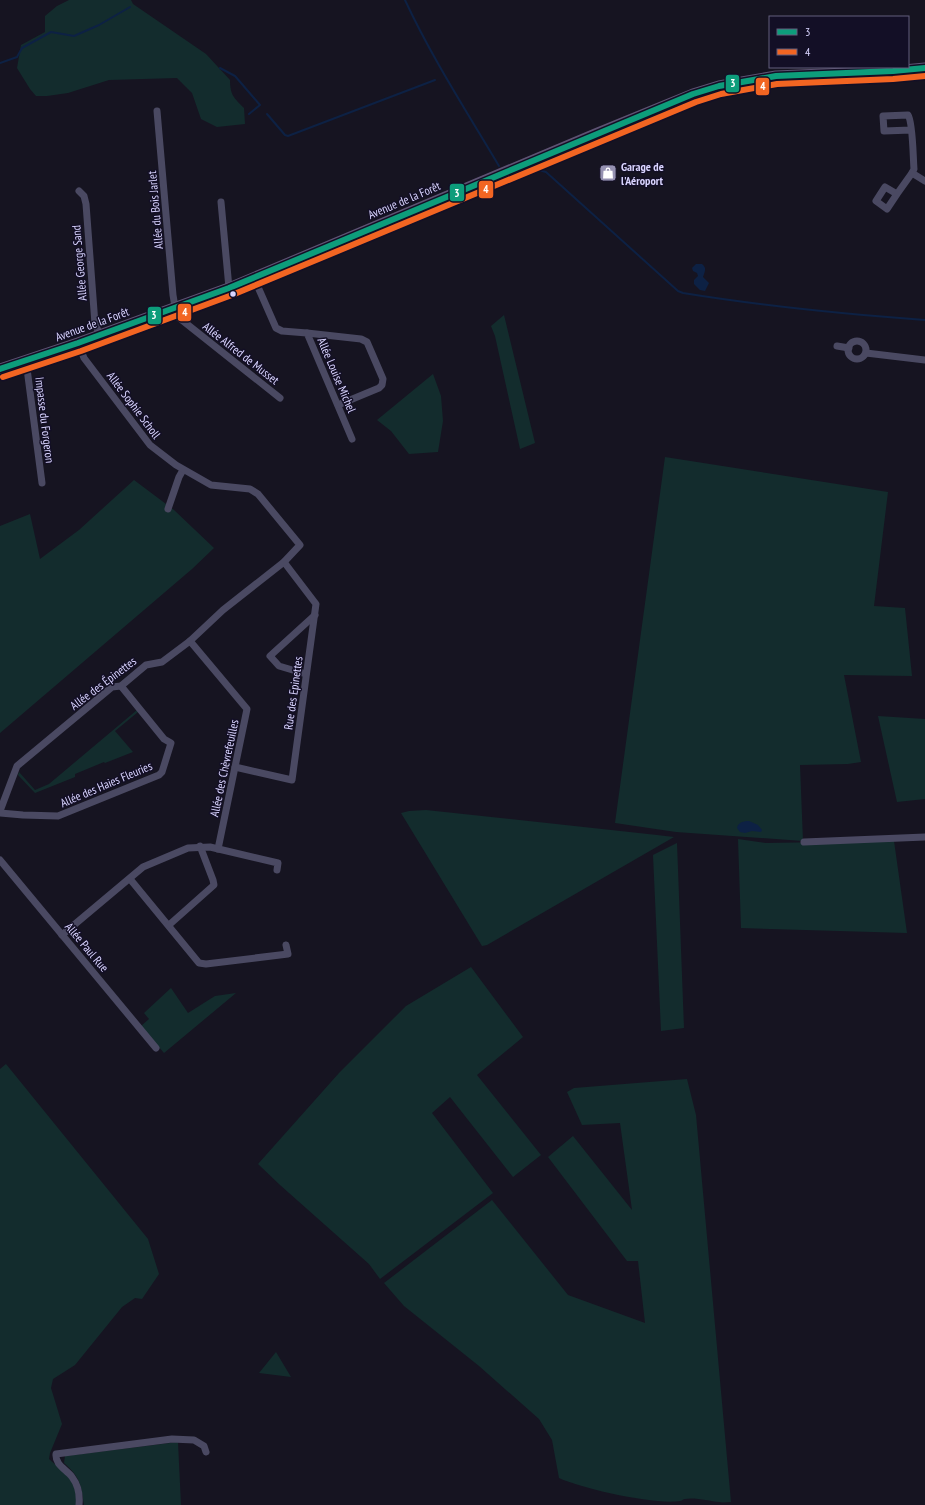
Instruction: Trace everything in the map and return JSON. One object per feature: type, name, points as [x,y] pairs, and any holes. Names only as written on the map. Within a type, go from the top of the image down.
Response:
[{"type":"main road","name":"Avenue de la Forêt","points":[[0,369],[78,343],[229,288],[693,94],[719,86],[776,76],[893,71],[925,68]]},
{"type":"main road","name":"Avenue de la Forêt","points":[[893,71],[925,73]]},
{"type":"street","name":"Allée du Bois Jarlet","points":[[157,111],[173,308]]},
{"type":"street","points":[[897,194],[914,169],[911,130]]},
{"type":"street","points":[[912,173],[925,181]]},
{"type":"street","name":"Allée George Sand","points":[[79,191],[84,196],[86,204],[96,324],[100,335]]},
{"type":"street","points":[[220,202],[229,288]]},
{"type":"street","name":"Allée Louise Michel","points":[[254,278],[273,325],[282,331],[306,333],[352,440]]},
{"type":"street","name":"Allée Alfred de Musset","points":[[173,308],[173,313],[280,398]]},
{"type":"street","points":[[306,333],[361,339],[367,342],[383,379],[382,385],[379,388],[338,405]]},
{"type":"street","points":[[858,341],[865,345],[866,353],[862,358],[854,359],[849,354],[851,343],[858,341]]},
{"type":"street","name":"Allée Sophie Scholl","points":[[78,343],[84,358],[150,445],[183,470],[211,485],[250,489],[258,494],[300,545],[284,562]]},
{"type":"street","points":[[837,346],[849,348]]},
{"type":"street","points":[[866,353],[925,360]]},
{"type":"street","name":"Impasse du Forgeron","points":[[26,361],[42,483]]},
{"type":"street","points":[[168,509],[179,477],[183,470]]},
{"type":"street","name":"Allée des Épinettes","points":[[0,812],[17,766],[112,687],[121,686],[146,665],[162,662],[190,641],[223,610],[284,562]]},
{"type":"street","name":"Rue des Epinettes","points":[[235,767],[292,780],[316,604],[284,562]]},
{"type":"street","points":[[306,674],[279,666],[270,656],[315,615]]},
{"type":"street","name":"Allée des Chèvrefeuilles","points":[[190,641],[247,709],[218,848]]},
{"type":"street","name":"Allée des Haies Fleuries","points":[[0,812],[23,816],[58,816],[159,775],[162,772],[171,743],[164,738],[121,686]]},
{"type":"street","points":[[804,842],[925,836]]},
{"type":"street","points":[[169,925],[214,885],[214,880],[200,846]]},
{"type":"street","points":[[62,935],[143,867],[188,848],[200,846],[218,848],[278,863],[277,870]]},
{"type":"street","name":"Allée Paul Rue","points":[[0,860],[156,1048]]},
{"type":"street","points":[[130,879],[199,963],[206,964],[288,954],[286,945]]},
{"type":"street","points":[[79,1505],[79,1494],[76,1482],[57,1462],[56,1454],[172,1439],[194,1440],[204,1446],[206,1452]]},
{"type":"green space","points":[[69,0],[131,0],[133,4],[206,54],[230,80],[233,96],[244,108],[245,124],[217,127],[201,119],[192,93],[177,78],[109,80],[68,93],[36,96],[17,68],[21,45],[45,32],[45,16],[57,6]]},
{"type":"green space","points":[[504,315],[535,443],[520,449],[495,336],[491,326]]},
{"type":"green space","points":[[433,374],[441,396],[443,421],[438,452],[409,454],[391,431],[377,420]]},
{"type":"green space","points":[[665,457],[888,492],[874,606],[905,608],[912,676],[844,675],[861,762],[848,764],[800,765],[803,841],[676,832],[615,823]]},
{"type":"green space","points":[[134,480],[174,510],[214,548],[192,569],[0,733],[0,526],[30,514],[40,559],[79,530]]},
{"type":"green space","points":[[137,710],[138,712],[115,731],[133,752],[75,774],[75,777],[35,793],[18,775],[19,772],[35,790],[49,784]]},
{"type":"green space","points":[[878,716],[925,719],[925,799],[897,802]]},
{"type":"green space","points":[[426,810],[674,837],[487,945],[482,946],[401,813]]},
{"type":"green space","points":[[738,839],[766,843],[894,841],[907,933],[741,928]]},
{"type":"green space","points":[[677,843],[684,1028],[661,1031],[653,855]]},
{"type":"green space","points":[[471,967],[523,1037],[477,1075],[541,1155],[513,1177],[450,1097],[432,1113],[493,1193],[380,1279],[369,1264],[258,1164],[339,1073],[406,1006]]},
{"type":"green space","points":[[171,988],[188,1013],[215,996],[236,993],[164,1053],[141,1026],[149,1019],[144,1013]]},
{"type":"green space","points":[[6,1064],[148,1239],[159,1274],[142,1299],[135,1298],[122,1307],[75,1365],[53,1379],[51,1388],[62,1424],[49,1459],[73,1484],[76,1505],[0,1505],[0,1069]]},
{"type":"green space","points":[[687,1079],[696,1115],[731,1502],[693,1498],[669,1502],[654,1501],[601,1491],[559,1478],[552,1440],[539,1419],[479,1366],[404,1306],[384,1283],[492,1200],[568,1295],[645,1323],[638,1261],[627,1261],[548,1157],[573,1136],[632,1210],[620,1123],[582,1125],[567,1092],[574,1088]]},
{"type":"green space","points":[[276,1352],[291,1377],[259,1373]]},
{"type":"green space","points":[[178,1442],[181,1505],[84,1505],[79,1481],[64,1463],[65,1456]]},
{"type":"water","points":[[696,264],[702,264],[705,268],[703,277],[709,283],[705,291],[700,290],[694,284],[694,280],[698,276],[692,268]]},
{"type":"water","points":[[749,821],[758,825],[762,830],[761,832],[740,832],[737,828],[739,824]]},
{"type":"waterway","points":[[405,0],[438,64],[499,166]]},
{"type":"waterway","points":[[0,63],[17,57],[22,48],[51,32],[74,36],[99,25],[130,7]]},
{"type":"waterway","points":[[220,68],[235,76],[260,105],[249,114]]},
{"type":"waterway","points":[[267,114],[285,135],[288,136],[435,80]]},
{"type":"waterway","points":[[521,173],[535,169],[546,172],[678,291],[683,293],[804,309],[925,320]]},
{"type":"transit line","name":"3","points":[[0,369],[78,343],[229,288],[693,94],[719,86],[776,76],[893,71],[925,68]]},
{"type":"transit line","name":"4","points":[[3,377],[81,351],[232,295],[696,102],[721,94],[777,84],[893,79],[925,76]]},
{"type":"place","name":"Garage de l'Aéroport","points":[[608,173]]}]
